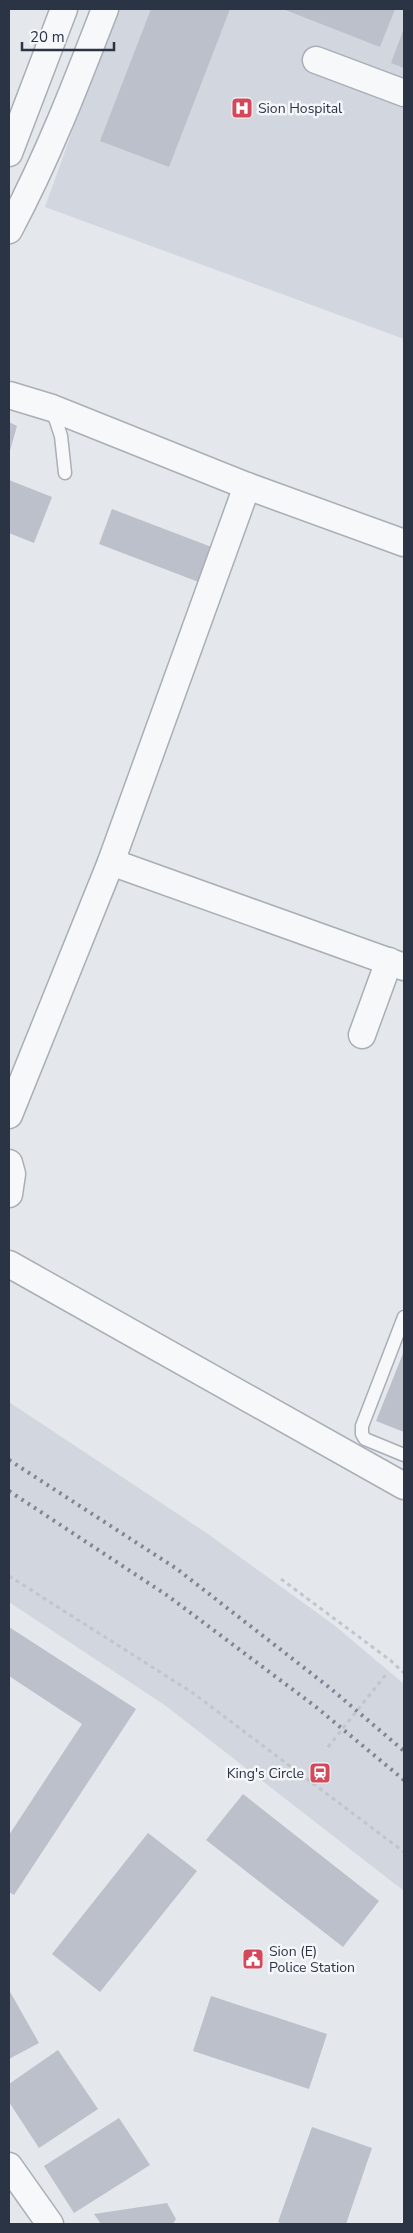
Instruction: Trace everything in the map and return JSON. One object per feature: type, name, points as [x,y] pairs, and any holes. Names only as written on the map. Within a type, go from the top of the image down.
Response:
[{"type":"street","points":[[9,153],[64,9]]},
{"type":"street","points":[[9,230],[27,196],[71,98],[104,9]]},
{"type":"street","points":[[316,60],[404,93]]},
{"type":"street","points":[[9,395],[52,408],[247,486],[404,543]]},
{"type":"street","points":[[9,1115],[111,862],[247,486]]},
{"type":"street","points":[[111,862],[396,964],[362,1035]]},
{"type":"street","points":[[9,1163],[12,1174],[9,1194]]},
{"type":"street","points":[[9,1264],[404,1486]]},
{"type":"street","points":[[9,2166],[50,2224]]},
{"type":"lane","points":[[9,409],[52,408],[61,436],[65,473]]},
{"type":"lane","points":[[404,1317],[362,1426],[362,1434],[365,1440],[404,1455]]},
{"type":"path","points":[[9,1576],[193,1693],[404,1852]]},
{"type":"path","points":[[281,1579],[390,1660],[404,1673]]},
{"type":"path","points":[[328,1747],[388,1672]]},
{"type":"shaded area","name":"Sion Hospital","points":[[116,9],[404,9],[404,339],[45,207]]},
{"type":"shaded area","points":[[9,1402],[208,1534],[334,1625],[404,1684],[404,1891],[166,1706],[9,1602]]},
{"type":"building","points":[[151,9],[230,9],[169,167],[100,141]]},
{"type":"building","points":[[283,9],[395,9],[380,47]]},
{"type":"building","points":[[404,28],[404,68],[391,63]]},
{"type":"building","points":[[9,422],[17,426],[9,454]]},
{"type":"building","points":[[9,480],[52,497],[34,543],[9,533]]},
{"type":"building","points":[[112,509],[222,551],[209,586],[99,544]]},
{"type":"building","points":[[404,1351],[404,1432],[376,1421]]},
{"type":"building","points":[[9,1627],[136,1709],[14,1895],[9,1892],[9,1835],[82,1724],[9,1676]]},
{"type":"building","points":[[243,1794],[379,1901],[343,1947],[206,1840]]},
{"type":"building","points":[[148,1833],[197,1871],[100,1992],[52,1954]]},
{"type":"building","points":[[9,1990],[39,2043],[9,2059]]},
{"type":"building","points":[[211,1996],[327,2034],[309,2089],[193,2051]]},
{"type":"building","points":[[58,2050],[98,2109],[39,2148],[9,2102],[9,2084]]},
{"type":"building","points":[[119,2118],[150,2165],[74,2213],[44,2166]]},
{"type":"building","points":[[312,2127],[372,2148],[346,2224],[284,2224],[278,2222]]},
{"type":"building","points":[[167,2203],[176,2219],[173,2224],[101,2224],[94,2214]]},
{"type":"railway","points":[[9,1460],[177,1569],[330,1688],[404,1751]]},
{"type":"railway","points":[[9,1491],[168,1596],[316,1707],[404,1780]]},
{"type":"place","name":"Sion Hospital","points":[[242,108]]},
{"type":"place","name":"King's Circle","points":[[320,1773]]},
{"type":"place","name":"Sion (E) Police Station","points":[[253,1959]]}]
